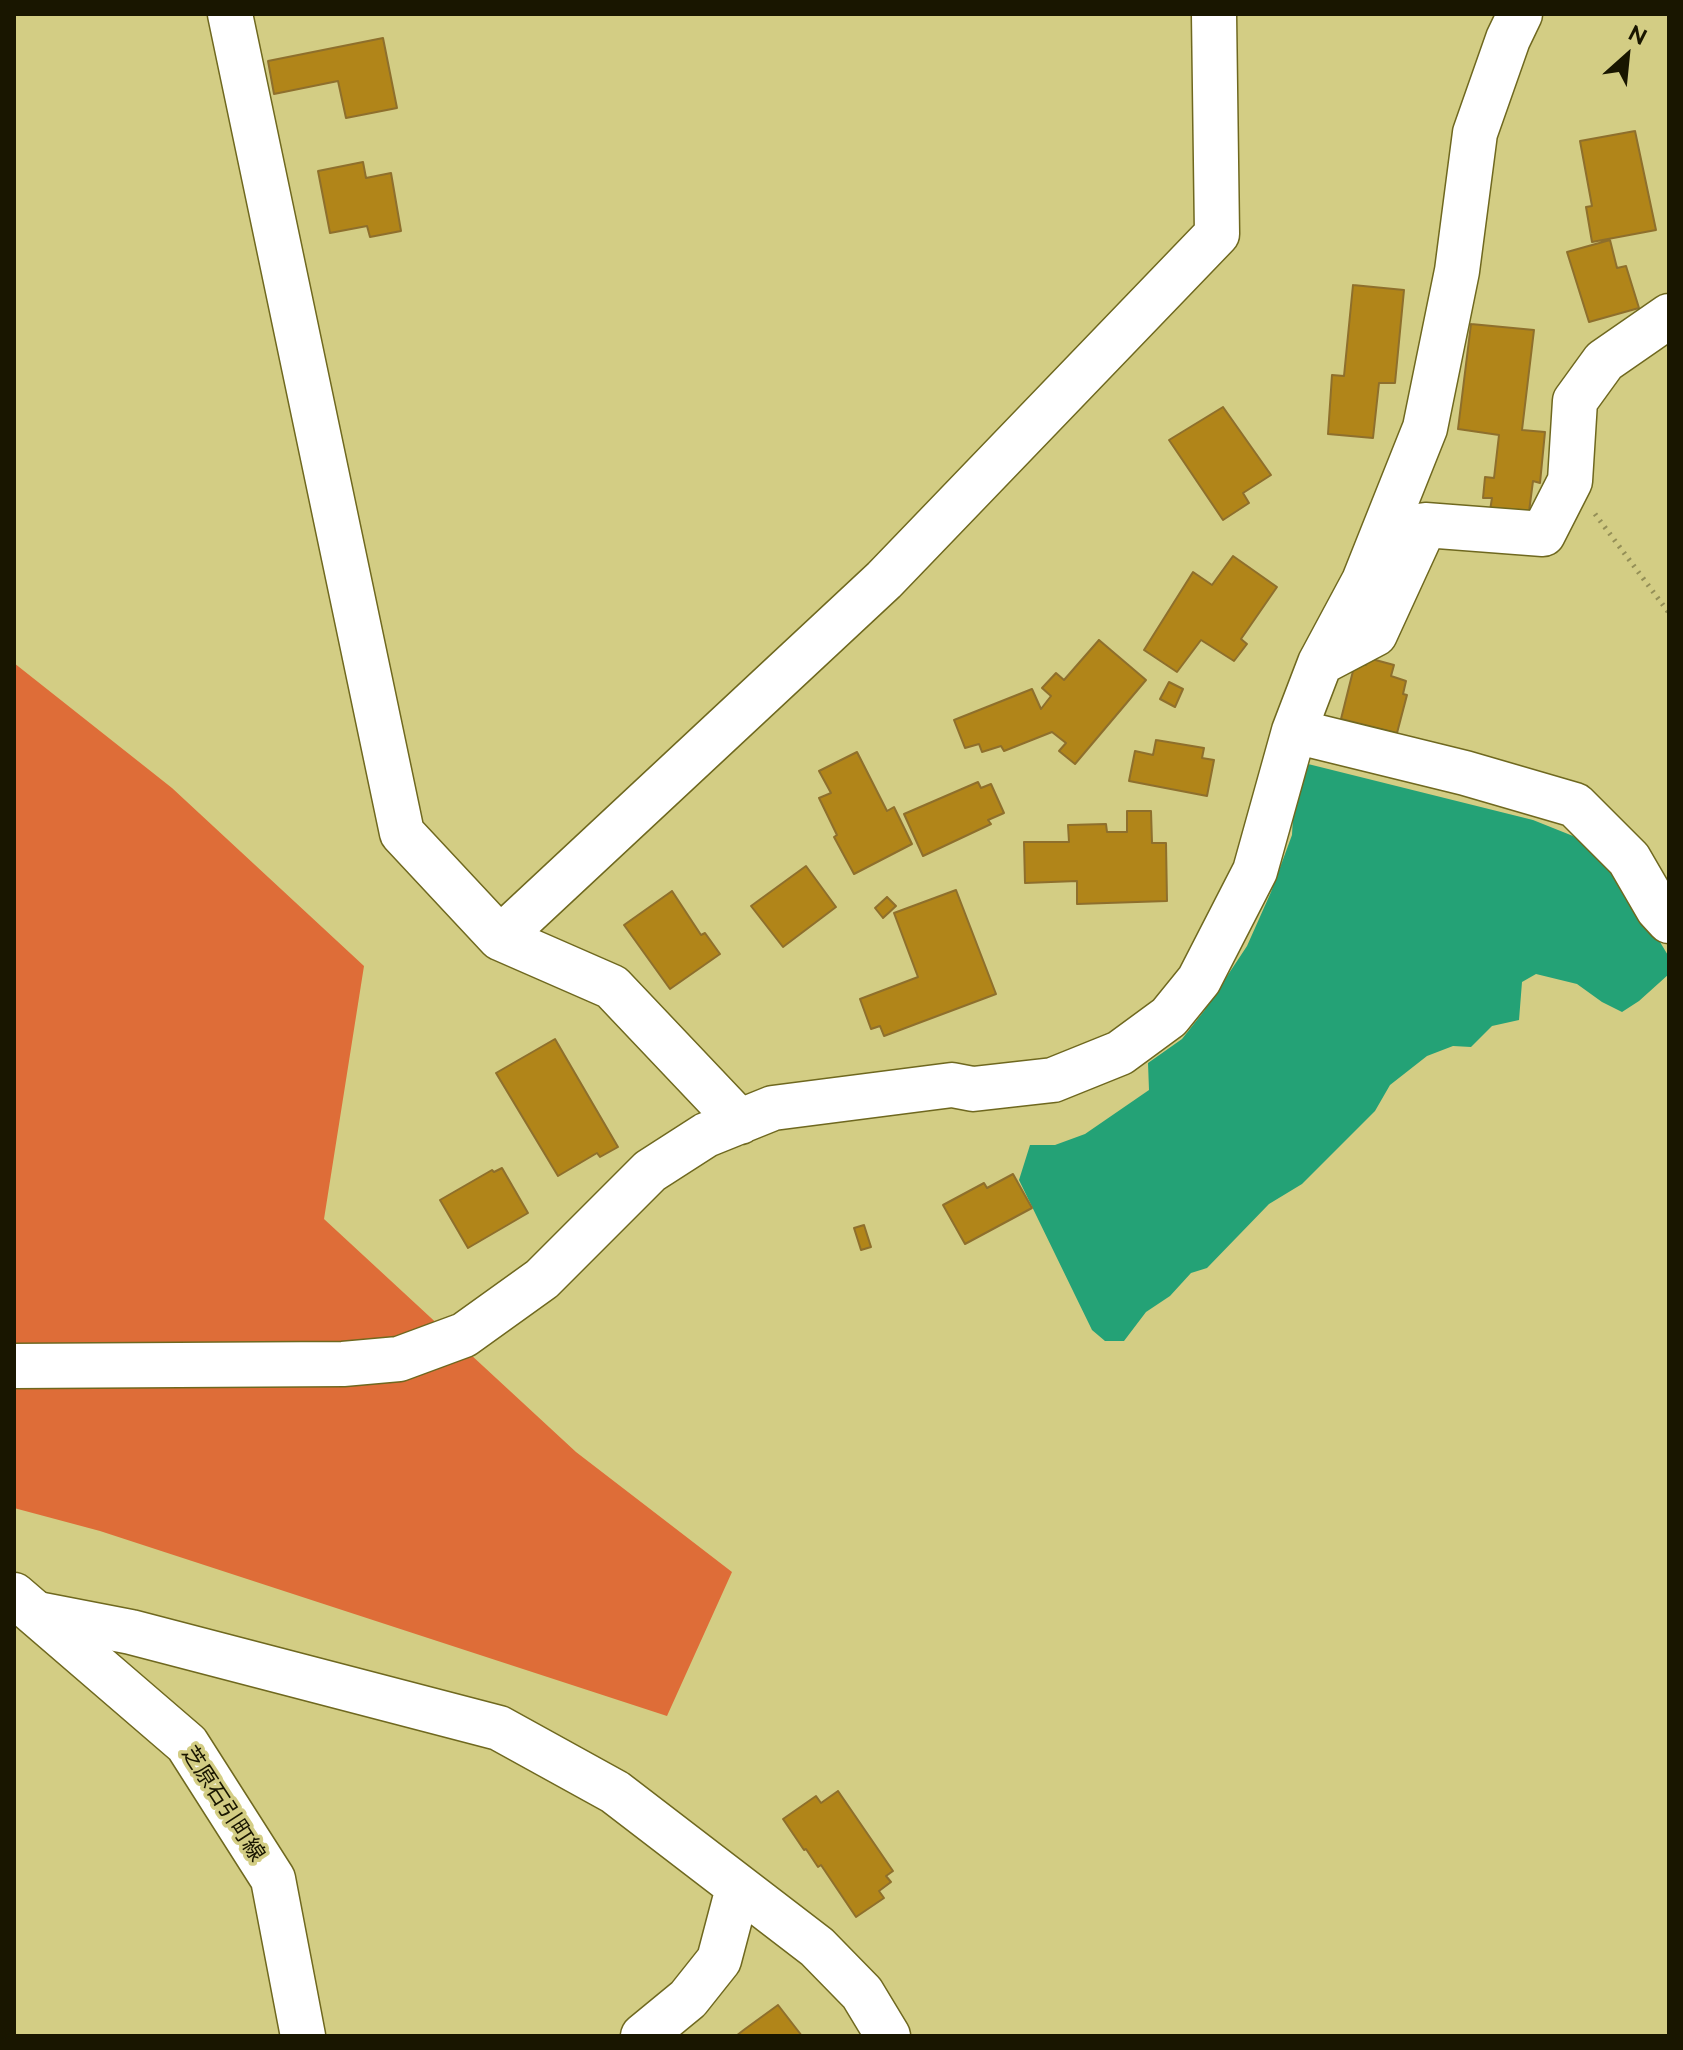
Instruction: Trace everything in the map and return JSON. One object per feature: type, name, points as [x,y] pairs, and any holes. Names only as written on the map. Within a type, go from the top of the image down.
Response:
[{"type":"street","points":[[230,14],[402,833],[500,938],[612,987],[740,1122]]},
{"type":"street","points":[[500,938],[884,580],[1217,234],[1214,14]]},
{"type":"street","points":[[14,1366],[343,1364],[399,1359],[464,1335],[542,1279],[650,1171],[706,1135],[773,1108],[952,1085],[973,1089],[1053,1080],[1120,1053],[1169,1017],[1199,980],[1255,871],[1294,731],[1320,663],[1364,581],[1425,428],[1457,271],[1475,133],[1520,14]]},
{"type":"street","points":[[1320,663],[1375,634],[1425,525],[1543,534],[1570,481],[1575,401],[1604,361],[1669,316]]},
{"type":"street","points":[[1294,731],[1465,773],[1575,805],[1629,859],[1658,909],[1669,921]]},
{"type":"street","points":[[26,1604],[499,1728],[615,1792],[817,1947],[862,1993],[888,2036]]},
{"type":"street","name":"芝原石引町線","points":[[26,1604],[187,1744],[273,1879],[303,2036]]},
{"type":"street","points":[[643,2036],[688,1999],[719,1960],[738,1888]]},
{"type":"path","points":[[1570,481],[1669,613]]},
{"type":"shaded area","points":[[14,663],[172,788],[364,966],[324,1219],[576,1452],[732,1572],[667,1716],[100,1531],[14,1508]]},
{"type":"shaded area","points":[[1296,761],[1533,820],[1573,836],[1604,860],[1633,897],[1669,957],[1669,974],[1622,1012],[1577,984],[1536,974],[1522,982],[1519,1020],[1492,1026],[1471,1047],[1453,1046],[1427,1056],[1390,1085],[1375,1111],[1302,1184],[1269,1204],[1207,1268],[1191,1273],[1170,1296],[1146,1312],[1124,1341],[1105,1341],[1092,1330],[1019,1180],[1030,1145],[1055,1145],[1085,1134],[1149,1090],[1148,1063],[1182,1039],[1204,1011],[1247,946],[1292,835]]},
{"type":"building","points":[[383,38],[397,108],[346,118],[338,81],[274,94],[268,61]]},
{"type":"building","points":[[1635,131],[1656,230],[1592,242],[1586,207],[1592,206],[1580,141]]},
{"type":"building","points":[[363,162],[366,178],[391,173],[401,231],[370,237],[367,226],[330,233],[318,171]]},
{"type":"building","points":[[1610,240],[1617,268],[1626,266],[1639,308],[1589,322],[1567,252]]},
{"type":"building","points":[[1353,285],[1404,290],[1395,383],[1379,383],[1373,438],[1328,434],[1332,375],[1344,376]]},
{"type":"building","points":[[1471,324],[1534,330],[1522,430],[1545,432],[1540,483],[1533,481],[1527,527],[1488,523],[1492,498],[1483,498],[1485,477],[1494,478],[1499,435],[1458,429]]},
{"type":"building","points":[[1223,407],[1271,475],[1243,493],[1249,503],[1223,520],[1169,440]]},
{"type":"building","points":[[1233,556],[1277,587],[1241,639],[1247,644],[1234,661],[1201,640],[1177,672],[1144,650],[1193,572],[1212,585]]},
{"type":"building","points":[[1099,640],[1146,680],[1075,764],[1059,751],[1066,743],[1052,732],[1004,751],[1001,746],[982,752],[979,744],[965,748],[954,720],[1032,689],[1041,709],[1051,696],[1042,688],[1056,673],[1064,680]]},
{"type":"building","points":[[1368,658],[1394,665],[1391,676],[1406,681],[1403,694],[1407,695],[1397,733],[1341,719],[1355,663],[1366,665]]},
{"type":"building","points":[[1169,682],[1183,689],[1175,707],[1160,699]]},
{"type":"building","points":[[1156,740],[1204,748],[1202,758],[1214,760],[1207,796],[1129,781],[1135,751],[1153,755]]},
{"type":"building","points":[[857,752],[887,811],[894,807],[912,844],[854,874],[834,837],[837,835],[819,798],[831,793],[819,771]]},
{"type":"building","points":[[978,782],[981,788],[991,784],[1004,813],[988,820],[991,824],[923,856],[904,814]]},
{"type":"building","points":[[1127,811],[1151,811],[1152,843],[1166,843],[1167,901],[1077,904],[1077,881],[1025,883],[1024,842],[1069,842],[1068,825],[1106,824],[1107,832],[1127,832]]},
{"type":"building","points":[[806,866],[836,907],[783,947],[751,906]]},
{"type":"building","points":[[956,890],[996,994],[884,1036],[880,1026],[871,1029],[860,999],[918,977],[894,913]]},
{"type":"building","points":[[672,891],[701,935],[705,933],[720,954],[670,989],[624,925]]},
{"type":"building","points":[[887,897],[896,906],[883,918],[875,908]]},
{"type":"building","points":[[555,1039],[618,1147],[600,1157],[597,1153],[558,1176],[496,1073]]},
{"type":"building","points":[[502,1168],[528,1213],[468,1248],[440,1200],[492,1170]]},
{"type":"building","points":[[1013,1174],[1032,1208],[965,1244],[943,1205],[984,1183],[987,1188]]},
{"type":"building","points":[[864,1225],[871,1247],[861,1250],[854,1228]]},
{"type":"building","points":[[838,1791],[893,1871],[886,1876],[891,1882],[879,1891],[884,1898],[856,1917],[821,1865],[818,1867],[783,1819],[816,1796],[821,1803]]},
{"type":"building","points":[[778,2005],[802,2036],[736,2036],[745,2029]]}]
